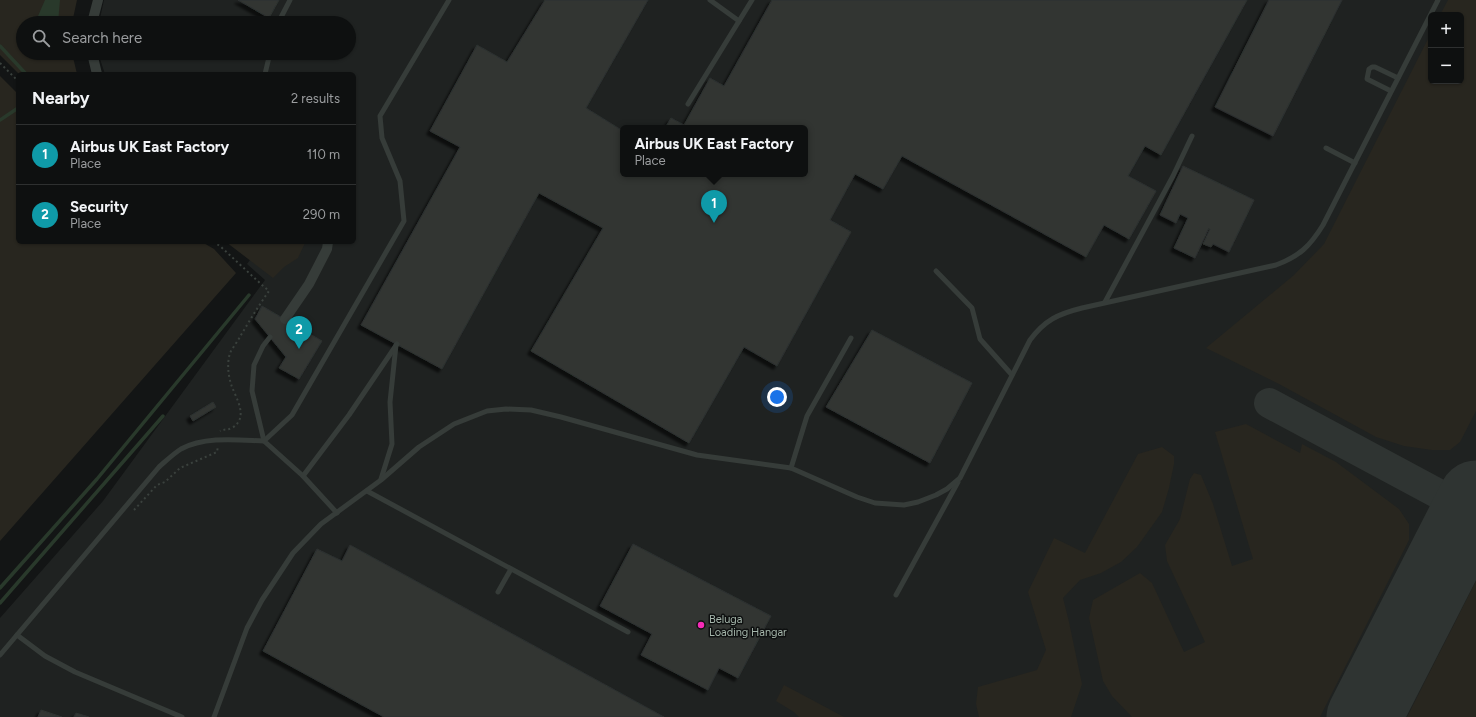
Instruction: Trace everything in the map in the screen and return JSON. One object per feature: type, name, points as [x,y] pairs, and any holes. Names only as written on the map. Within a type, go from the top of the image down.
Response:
[{"type":"street","points":[[94,16],[98,0]]},
{"type":"street","points":[[94,60],[97,72]]},
{"type":"street","points":[[285,319],[309,284],[327,249],[328,244]]},
{"type":"lane","points":[[282,16],[290,0]]},
{"type":"lane","points":[[0,655],[159,467],[171,456],[182,449],[197,444],[218,441],[264,441],[292,415],[404,221],[400,181],[382,138],[380,116],[449,0]]},
{"type":"lane","points":[[710,0],[739,21]]},
{"type":"lane","points":[[688,104],[752,0]]},
{"type":"lane","points":[[896,595],[960,478],[1030,340],[1039,328],[1051,318],[1066,312],[1105,302],[1276,265],[1291,260],[1300,254],[1316,237],[1438,0]]},
{"type":"lane","points":[[265,72],[268,60]]},
{"type":"lane","points":[[1391,91],[1367,79],[1369,69],[1372,67],[1398,78]]},
{"type":"lane","points":[[1105,302],[1173,176],[1192,136]]},
{"type":"lane","points":[[1326,148],[1355,163]]},
{"type":"lane","points":[[936,271],[972,308],[980,339],[1012,375]]},
{"type":"lane","points":[[270,337],[263,346],[254,365],[252,391],[264,441],[303,476],[337,513]]},
{"type":"lane","points":[[791,468],[807,416],[851,338]]},
{"type":"lane","points":[[303,476],[349,415],[397,344],[390,402],[392,444],[381,480]]},
{"type":"lane","points":[[214,717],[246,628],[262,600],[293,553],[313,532],[381,480],[419,447],[454,424],[487,411],[511,409],[531,410],[696,455],[791,468],[857,497],[875,503],[904,505],[918,502],[947,489],[960,478]]},
{"type":"lane","points":[[367,490],[628,632]]},
{"type":"lane","points":[[498,592],[511,569]]},
{"type":"lane","points":[[17,635],[45,656],[75,672],[182,717]]},
{"type":"path","points":[[0,63],[16,79]]},
{"type":"path","points":[[119,514],[126,520],[156,485],[164,482],[180,468],[217,452],[219,432],[231,428],[241,415],[240,405],[231,384],[229,375],[228,364],[230,353],[258,306],[269,291],[216,244]]},
{"type":"shaded area","points":[[0,0],[77,0],[74,16],[16,16],[16,60],[74,60],[77,72],[17,72],[0,55]]},
{"type":"shaded area","points":[[45,0],[60,0],[59,16],[38,16]]},
{"type":"shaded area","points":[[104,0],[1476,0],[1476,717],[0,717],[0,618],[103,501],[265,280],[247,264],[262,244],[356,244],[356,72],[104,72],[100,60],[356,60],[356,16],[101,16]]},
{"type":"shaded area","points":[[1448,0],[1476,0],[1476,411],[1460,442],[1450,450],[1432,450],[1404,446],[1376,437],[1279,384],[1206,348],[1294,275],[1324,244],[1428,39],[1428,84],[1464,84],[1464,12],[1442,12]]},
{"type":"shaded area","points":[[0,76],[16,92],[16,244],[205,244],[214,249],[236,273],[0,541]]},
{"type":"shaded area","points":[[229,244],[305,244],[298,258],[284,267],[273,278]]},
{"type":"shaded area","points":[[1246,424],[1300,453],[1302,444],[1336,462],[1399,509],[1409,524],[1409,540],[1320,717],[1132,717],[1112,696],[1103,681],[1089,618],[1093,600],[1140,573],[1152,583],[1184,652],[1205,642],[1167,561],[1165,545],[1180,519],[1190,479],[1194,473],[1201,475],[1213,504],[1232,566],[1253,559],[1215,432]]},
{"type":"shaded area","points":[[1162,447],[1174,456],[1174,464],[1162,512],[1137,547],[1121,562],[1101,573],[1080,580],[1063,598],[1082,684],[1071,717],[979,717],[976,704],[978,687],[1037,670],[1046,650],[1028,592],[1054,538],[1085,553],[1138,454]]},
{"type":"shaded area","points":[[1476,581],[1476,717],[1407,717]]},
{"type":"shaded area","points":[[784,685],[844,717],[799,717],[794,712],[776,701]]},
{"type":"building","points":[[238,0],[279,0],[270,16],[266,16]]},
{"type":"building","points":[[545,0],[648,0],[586,108],[620,129],[620,177],[808,177],[808,125],[684,125],[710,78],[724,86],[772,0],[1247,0],[1161,155],[1145,146],[1128,176],[1156,191],[1129,239],[1104,225],[1086,257],[902,156],[883,189],[855,174],[830,220],[851,232],[777,366],[744,347],[689,443],[531,351],[603,228],[539,193],[442,369],[361,325],[460,147],[430,131],[477,45],[507,62]]},
{"type":"building","points":[[1269,0],[1342,0],[1273,136],[1215,107]]},
{"type":"building","points":[[671,118],[684,125],[667,125]]},
{"type":"building","points":[[1183,166],[1254,200],[1229,252],[1213,244],[1211,247],[1203,244],[1210,229],[1209,228],[1195,258],[1174,248],[1188,218],[1180,214],[1176,223],[1160,215]]},
{"type":"building","points":[[262,306],[322,341],[299,379],[279,368],[286,357],[255,319]]},
{"type":"building","points":[[872,330],[972,383],[930,463],[826,407]]},
{"type":"building","points":[[213,402],[216,407],[193,421],[190,416]]},
{"type":"building","name":"Beluga Loading Hangar","points":[[633,544],[771,616],[738,678],[719,668],[708,690],[641,655],[652,634],[600,606]]},
{"type":"building","points":[[350,545],[664,717],[384,717],[263,651],[317,549],[342,561]]},
{"type":"building","points":[[41,710],[62,717],[38,717]]},
{"type":"building","points":[[76,713],[89,717],[74,717]]},
{"type":"waterway","points":[[0,46],[24,72]]},
{"type":"waterway","points":[[0,120],[16,109]]},
{"type":"waterway","points":[[0,588],[97,479],[249,295]]},
{"type":"waterway","points":[[0,603],[163,416]]},
{"type":"taxiway","points":[[1269,403],[1476,514]]},
{"type":"runway","points":[[1364,717],[1476,498]]},
{"type":"place","name":"Airbus UK East Factory","points":[[714,223]]},
{"type":"place","name":"Security","points":[[299,349]]},
{"type":"place","name":"Beluga Loading Hangar","points":[[701,625]]}]
